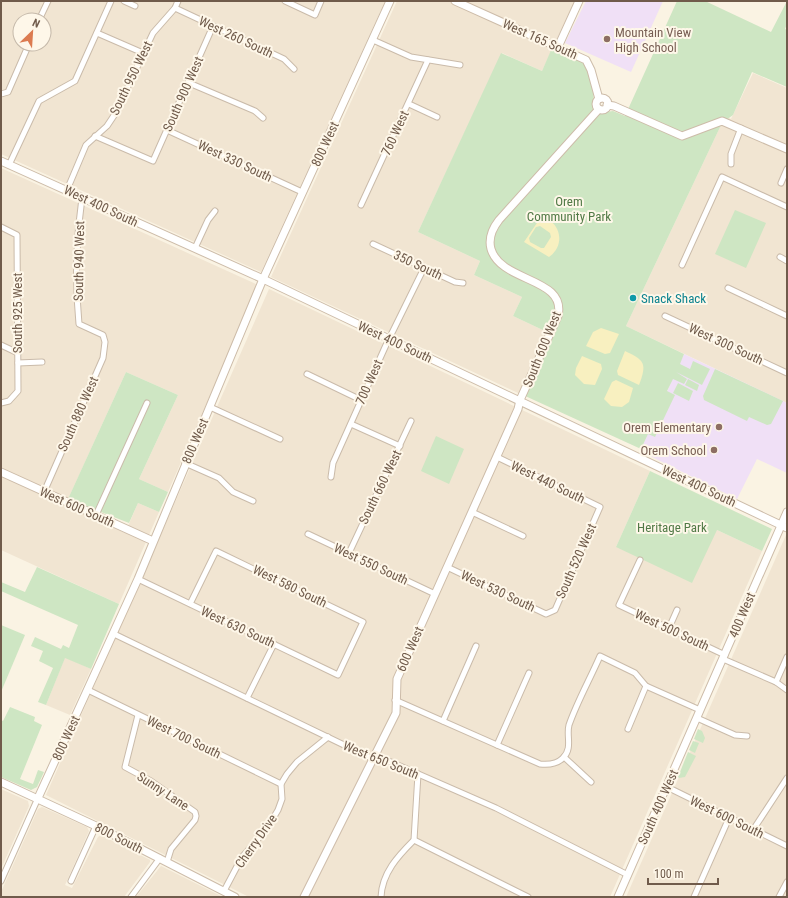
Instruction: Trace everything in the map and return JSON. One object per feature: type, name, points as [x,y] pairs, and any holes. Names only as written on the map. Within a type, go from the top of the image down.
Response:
[{"type":"street","points":[[43,12],[48,1]]},
{"type":"street","points":[[3,163],[39,100],[76,81],[111,1]]},
{"type":"street","points":[[124,1],[135,6]]},
{"type":"street","points":[[175,8],[178,1]]},
{"type":"street","points":[[285,1],[315,15],[322,1]]},
{"type":"street","name":"800 West","points":[[1,881],[138,579],[262,279],[390,1]]},
{"type":"street","name":"West 165 South","points":[[455,1],[588,62],[599,99],[596,103],[598,109]]},
{"type":"street","points":[[558,47],[579,1]]},
{"type":"street","name":"West 260 South","points":[[175,8],[284,59],[294,69]]},
{"type":"street","name":"South 950 West","points":[[67,190],[86,145],[107,126],[115,114],[153,33],[175,8]]},
{"type":"street","name":"South 900 West","points":[[95,136],[153,162],[213,26]]},
{"type":"street","points":[[97,33],[143,53]]},
{"type":"street","points":[[373,40],[411,57],[460,65]]},
{"type":"street","points":[[3,94],[9,90],[26,52]]},
{"type":"street","name":"760 West","points":[[361,205],[409,104],[428,60]]},
{"type":"street","points":[[189,83],[255,111],[262,118]]},
{"type":"street","points":[[599,99],[605,99],[607,105]]},
{"type":"street","points":[[409,104],[437,117]]},
{"type":"street","points":[[598,109],[605,109],[607,105]]},
{"type":"street","points":[[607,105],[614,106],[682,136],[722,121],[787,149]]},
{"type":"street","name":"South 600 West","points":[[520,400],[558,316],[559,305],[557,298],[549,290],[507,270],[498,263],[491,248],[491,235],[499,220],[598,109]]},
{"type":"street","points":[[731,164],[731,154],[741,128]]},
{"type":"street","name":"West 330 South","points":[[167,130],[302,192]]},
{"type":"street","name":"West 400 South","points":[[3,163],[67,190],[262,279],[388,340],[520,400],[784,527]]},
{"type":"street","points":[[781,183],[787,169]]},
{"type":"street","points":[[682,265],[722,177],[787,206]]},
{"type":"street","name":"South 940 West","points":[[82,198],[78,224],[77,259],[79,324],[103,335]]},
{"type":"street","points":[[195,248],[208,220],[215,211]]},
{"type":"street","name":"South 925 West","points":[[1,227],[17,235],[18,352],[18,391],[10,401],[1,403]]},
{"type":"street","name":"350 South","points":[[373,244],[455,282],[463,283]]},
{"type":"street","points":[[780,257],[787,261]]},
{"type":"street","name":"700 West","points":[[332,477],[333,463],[350,424],[388,340],[424,268]]},
{"type":"street","points":[[728,288],[787,316]]},
{"type":"street","name":"West 300 South","points":[[666,316],[787,373]]},
{"type":"street","name":"South 880 West","points":[[44,492],[103,358],[105,342],[103,335]]},
{"type":"street","points":[[1,345],[18,352]]},
{"type":"street","points":[[18,363],[42,362]]},
{"type":"street","points":[[307,374],[361,400]]},
{"type":"street","name":"600 West","points":[[304,897],[396,713],[395,700],[397,679],[497,457],[518,409],[520,400]]},
{"type":"street","points":[[96,515],[147,403]]},
{"type":"street","points":[[210,407],[280,439]]},
{"type":"street","name":"South 660 West","points":[[349,553],[411,421]]},
{"type":"street","points":[[350,424],[400,446]]},
{"type":"street","name":"West 440 South","points":[[497,457],[600,507]]},
{"type":"street","points":[[185,463],[219,478],[234,492],[253,501]]},
{"type":"street","name":"West 600 South","points":[[1,472],[153,541]]},
{"type":"street","name":"South 520 West","points":[[550,613],[555,610],[600,507]]},
{"type":"street","points":[[472,512],[523,536]]},
{"type":"street","name":"400 West","points":[[697,718],[784,527],[787,512]]},
{"type":"street","name":"West 550 South","points":[[308,534],[435,594]]},
{"type":"street","name":"West 580 South","points":[[190,604],[216,551],[363,622],[338,675]]},
{"type":"street","name":"West 500 South","points":[[640,560],[619,605],[670,628],[724,657],[776,682],[787,690]]},
{"type":"street","name":"West 530 South","points":[[447,567],[546,614],[550,613]]},
{"type":"street","name":"West 630 South","points":[[138,579],[338,675]]},
{"type":"street","points":[[670,628],[677,610]]},
{"type":"street","name":"West 650 South","points":[[114,634],[373,759],[384,759],[496,808],[628,875]]},
{"type":"street","points":[[247,698],[274,644]]},
{"type":"street","points":[[444,722],[476,646]]},
{"type":"street","points":[[395,700],[540,764],[553,764],[564,757],[568,750],[570,741],[569,726],[600,656],[635,673],[646,686],[700,710]]},
{"type":"street","points":[[776,682],[787,657]]},
{"type":"street","points":[[497,745],[529,673]]},
{"type":"street","points":[[628,729],[646,686]]},
{"type":"street","name":"West 700 South","points":[[88,690],[281,784]]},
{"type":"street","name":"Sunny Lane","points":[[138,715],[125,767],[151,781],[195,812],[196,816],[195,820],[171,848],[167,862]]},
{"type":"street","points":[[697,718],[735,735],[747,736]]},
{"type":"street","name":"South 400 West","points":[[618,897],[697,718]]},
{"type":"street","points":[[281,784],[297,762],[328,737]]},
{"type":"street","points":[[564,757],[591,782]]},
{"type":"street","points":[[382,897],[381,888],[394,860],[414,840],[418,774]]},
{"type":"street","points":[[753,830],[787,778]]},
{"type":"street","name":"800 South","points":[[1,782],[96,826],[236,897]]},
{"type":"street","name":"Cherry Drive","points":[[224,891],[242,857],[266,830],[278,810],[282,798],[281,784]]},
{"type":"street","name":"West 600 South","points":[[667,787],[787,846]]},
{"type":"street","points":[[694,897],[729,818]]},
{"type":"street","points":[[71,881],[96,826]]},
{"type":"street","points":[[414,840],[528,897]]},
{"type":"street","points":[[131,897],[160,858]]},
{"type":"street","points":[[779,897],[785,890],[787,882]]},
{"type":"shaded area","points":[[1,1],[385,1],[261,272],[1,154]]},
{"type":"shaded area","points":[[397,1],[575,1],[542,71],[502,53],[418,232],[480,261],[474,275],[522,297],[513,316],[547,332],[520,394],[271,277]]},
{"type":"shaded area","name":"Mountain View High School","points":[[586,1],[663,1],[631,72],[565,43]]},
{"type":"shaded area","points":[[753,73],[787,88],[787,403],[626,326],[722,123],[727,117],[731,119]]},
{"type":"shaded area","points":[[1,168],[258,285],[168,492],[139,479],[178,395],[126,372],[65,506],[125,533],[138,503],[159,512],[119,604],[1,550]]},
{"type":"shaded area","points":[[269,289],[650,471],[616,547],[717,530],[762,551],[610,897],[249,897],[46,795]]},
{"type":"shaded area","name":"Orem Elementary","points":[[684,354],[787,403],[787,473],[757,459],[737,499],[640,451]]},
{"type":"shaded area","points":[[786,535],[787,897],[626,897]]},
{"type":"shaded area","points":[[65,657],[91,669],[70,715],[46,705]]},
{"type":"shaded area","points":[[1,789],[28,801],[29,806],[1,869]]},
{"type":"shaded area","points":[[42,807],[87,827],[89,831],[65,885],[72,888],[98,837],[101,835],[150,860],[124,897],[1,897],[1,892],[38,809]]},
{"type":"shaded area","points":[[161,866],[223,897],[136,897]]},
{"type":"green space","name":"Orem Community Park","points":[[677,1],[705,1],[771,32],[787,1],[787,24],[785,29],[787,30],[787,87],[752,72],[733,115],[722,123],[626,326],[684,354],[680,364],[690,369],[693,361],[710,369],[702,385],[676,372],[687,379],[684,384],[673,379],[667,391],[675,395],[655,437],[648,434],[641,449],[523,395],[547,332],[513,316],[522,297],[474,275],[480,261],[418,232],[501,53],[542,71],[552,48],[577,58],[584,63],[588,72],[593,91],[594,107],[600,113],[613,111],[625,116]]},
{"type":"green space","points":[[735,210],[766,223],[746,268],[715,254]]},
{"type":"green space","points":[[715,369],[783,401],[771,424],[767,425],[749,417],[747,421],[704,400],[703,396]]},
{"type":"green space","points":[[126,372],[178,395],[139,479],[168,492],[159,512],[138,503],[129,523],[68,499]]},
{"type":"green space","points":[[688,379],[699,385],[697,391],[685,385]]},
{"type":"green space","points":[[678,383],[693,391],[689,401],[673,393]]},
{"type":"green space","points":[[436,436],[464,449],[449,484],[421,471]]},
{"type":"green space","name":"Heritage Park","points":[[650,471],[772,529],[762,551],[717,530],[692,583],[616,547]]},
{"type":"green space","points":[[37,567],[119,604],[91,669],[65,658],[46,705],[38,702],[53,668],[39,661],[43,651],[31,646],[35,637],[61,649],[63,645],[69,648],[78,625],[1,591],[1,582],[25,592]]},
{"type":"green space","points":[[1,625],[25,635],[1,692]]},
{"type":"green space","points":[[10,707],[35,717],[34,721],[42,725],[20,779],[33,784],[38,770],[44,772],[37,787],[31,790],[1,777],[1,720],[3,721]]},
{"type":"green space","points":[[698,729],[702,731],[705,738],[703,743],[694,739]]},
{"type":"green space","points":[[693,741],[699,743],[695,753],[689,750]]},
{"type":"green space","points":[[688,752],[696,756],[685,777],[679,778],[678,777]]},
{"type":"sand","points":[[541,217],[548,219],[553,223],[559,234],[558,246],[549,257],[524,242]],"holes":[[[540,226],[550,233],[551,237],[544,248],[530,242],[529,238],[536,227]]]},
{"type":"sand","points":[[601,328],[619,334],[610,353],[605,354],[586,346],[593,332]]},
{"type":"sand","points":[[625,351],[637,357],[642,364],[643,372],[639,385],[618,375],[617,371]]},
{"type":"sand","points":[[582,356],[601,364],[602,369],[595,385],[584,384],[575,375],[576,368]]},
{"type":"sand","points":[[616,380],[633,388],[629,402],[622,407],[611,406],[604,399],[612,382]]},
{"type":"place","name":"Mountain View High School","points":[[607,39]]},
{"type":"place","name":"Snack Shack","points":[[633,298]]},
{"type":"place","name":"Orem Elementary","points":[[719,427]]},
{"type":"place","name":"Orem School","points":[[714,450]]}]
